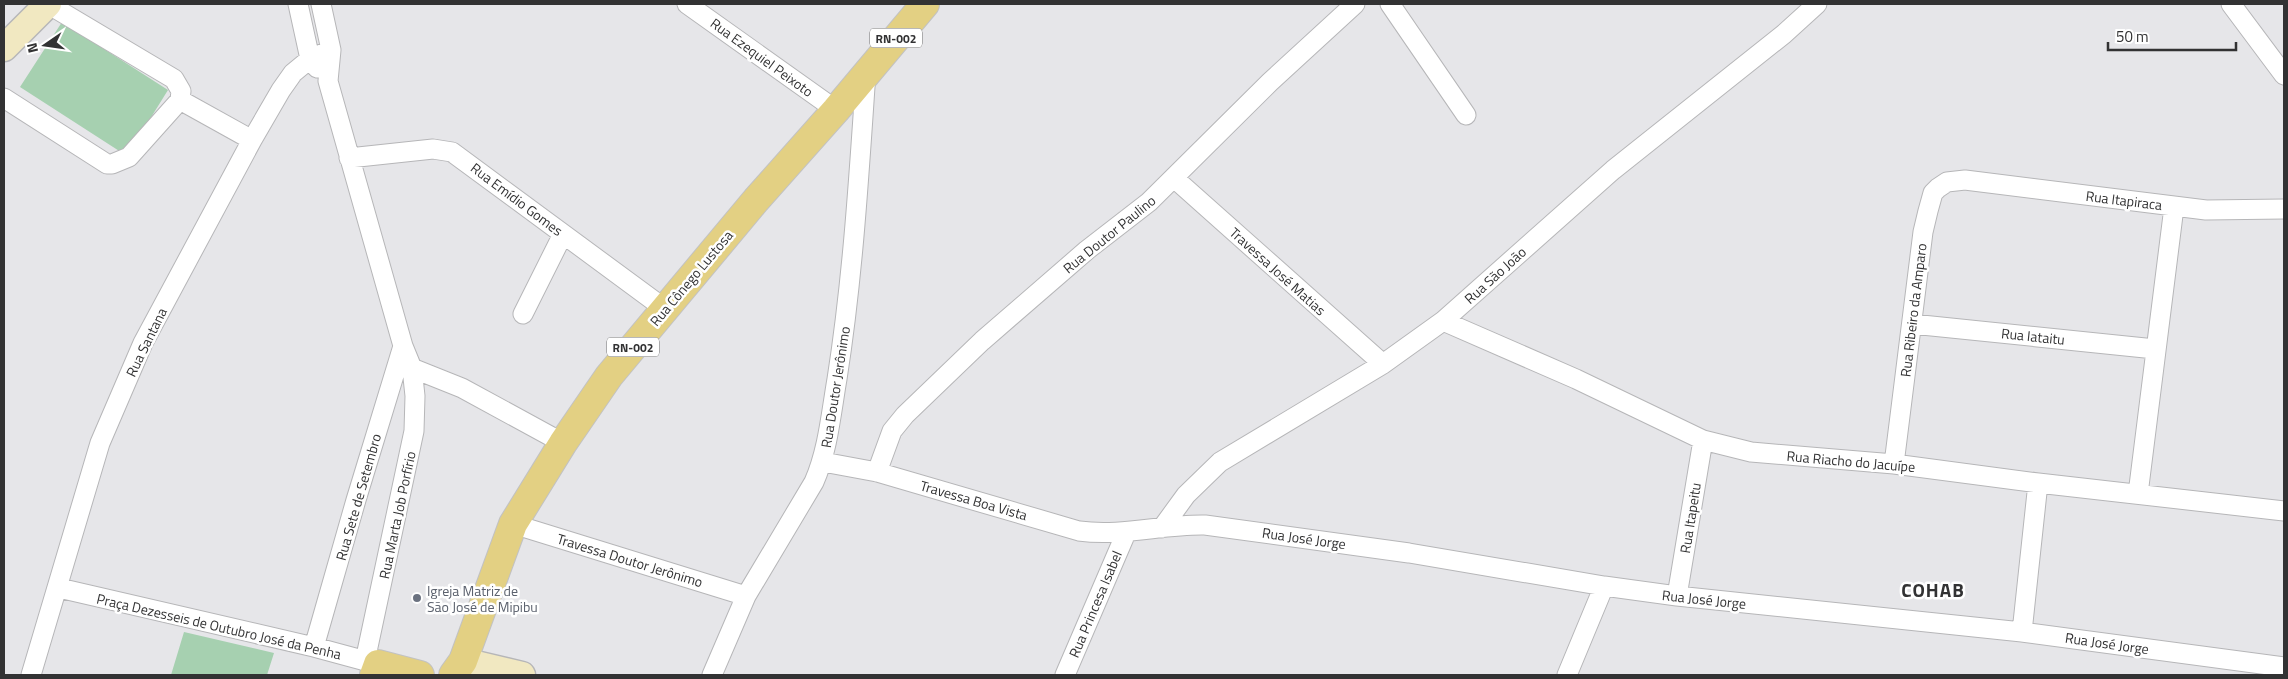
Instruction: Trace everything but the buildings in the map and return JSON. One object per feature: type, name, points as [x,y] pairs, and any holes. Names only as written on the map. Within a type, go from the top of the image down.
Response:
[{"type":"main road","points":[[4,48],[48,4]]},
{"type":"main road","name":"RN-002","points":[[866,72],[925,4]]},
{"type":"main road","name":"Rua Cônego Lustosa","points":[[458,668],[513,524],[563,443],[609,376],[756,200],[836,110],[866,72]]},
{"type":"main road","points":[[373,667],[420,675]]},
{"type":"main road","points":[[458,668],[522,675]]},
{"type":"street","points":[[4,98],[107,164],[112,164],[129,157],[180,100],[179,86],[174,79],[48,4]]},
{"type":"street","points":[[298,4],[310,59],[328,81]]},
{"type":"street","points":[[321,4],[331,50],[328,81]]},
{"type":"street","name":"Rua Ezequiel Peixoto","points":[[688,4],[836,110]]},
{"type":"street","points":[[1390,4],[1466,115]]},
{"type":"street","name":"Rua São João","points":[[1162,528],[1186,495],[1220,462],[1382,364],[1443,321],[1614,170],[1784,34],[1817,4]]},
{"type":"street","points":[[2231,4],[2284,75]]},
{"type":"street","name":"Rua Doutor Paulino","points":[[877,472],[892,431],[905,415],[982,341],[1087,250],[1149,202],[1345,7]]},
{"type":"street","name":"Rua Santana","points":[[32,675],[100,443],[143,343],[252,140],[293,73],[310,59],[331,50]]},
{"type":"street","name":"Rua Doutor Jerônimo","points":[[712,675],[746,596],[814,482],[823,462],[843,341],[850,280],[866,72]]},
{"type":"street","name":"Rua Sete de Setembro","points":[[314,647],[403,368],[403,346],[328,81]]},
{"type":"street","points":[[180,100],[252,140]]},
{"type":"street","name":"Rua Emídio Gomes","points":[[349,158],[434,149],[452,152],[665,309]]},
{"type":"street","name":"Travessa José Matias","points":[[1174,178],[1382,364]]},
{"type":"street","name":"Rua Itapiraca","points":[[1965,180],[2174,207],[2233,211],[2284,209]]},
{"type":"street","name":"Rua Ribeiro da Amparo","points":[[1894,464],[1923,232],[1933,193],[1947,182],[1965,180]]},
{"type":"street","points":[[2138,494],[2174,207]]},
{"type":"street","points":[[523,314],[563,234]]},
{"type":"street","name":"Rua Riacho do Jacuípe","points":[[1443,321],[1576,379],[1703,440],[1751,452],[1894,464],[2038,483],[2284,510]]},
{"type":"street","name":"Rua Iataitu","points":[[1912,324],[2155,349]]},
{"type":"street","points":[[403,368],[462,388],[563,443]]},
{"type":"street","name":"Rua Marta Job Porfírio","points":[[373,667],[414,431],[415,396],[403,368]]},
{"type":"street","name":"Rua Itapeitu","points":[[1677,596],[1703,440]]},
{"type":"street","name":"Travessa Boa Vista","points":[[823,462],[877,472],[1080,531],[1098,534],[1126,533]]},
{"type":"street","points":[[2022,632],[2038,483]]},
{"type":"street","name":"Travessa Doutor Jerônimo","points":[[513,524],[746,596]]},
{"type":"street","name":"Rua José Jorge","points":[[1126,533],[1186,525],[1205,525],[1409,553],[1604,586],[1677,596],[2022,632],[2284,667]]},
{"type":"street","name":"Rua Princesa Isabel","points":[[1065,675],[1126,533]]},
{"type":"street","points":[[1567,675],[1589,627],[1604,586]]},
{"type":"street","name":"Praça Dezesseis de Outubro José da Penha","points":[[59,588],[314,647],[373,667]]},
{"type":"green space","points":[[62,22],[168,90],[127,156],[20,87]]},
{"type":"green space","points":[[184,632],[274,653],[267,675],[171,675]]},
{"type":"place","name":"Igreja Matriz de São José de Mipibu","points":[[417,598]]},
{"type":"district","name":"COHAB","points":[[1933,589]]}]
